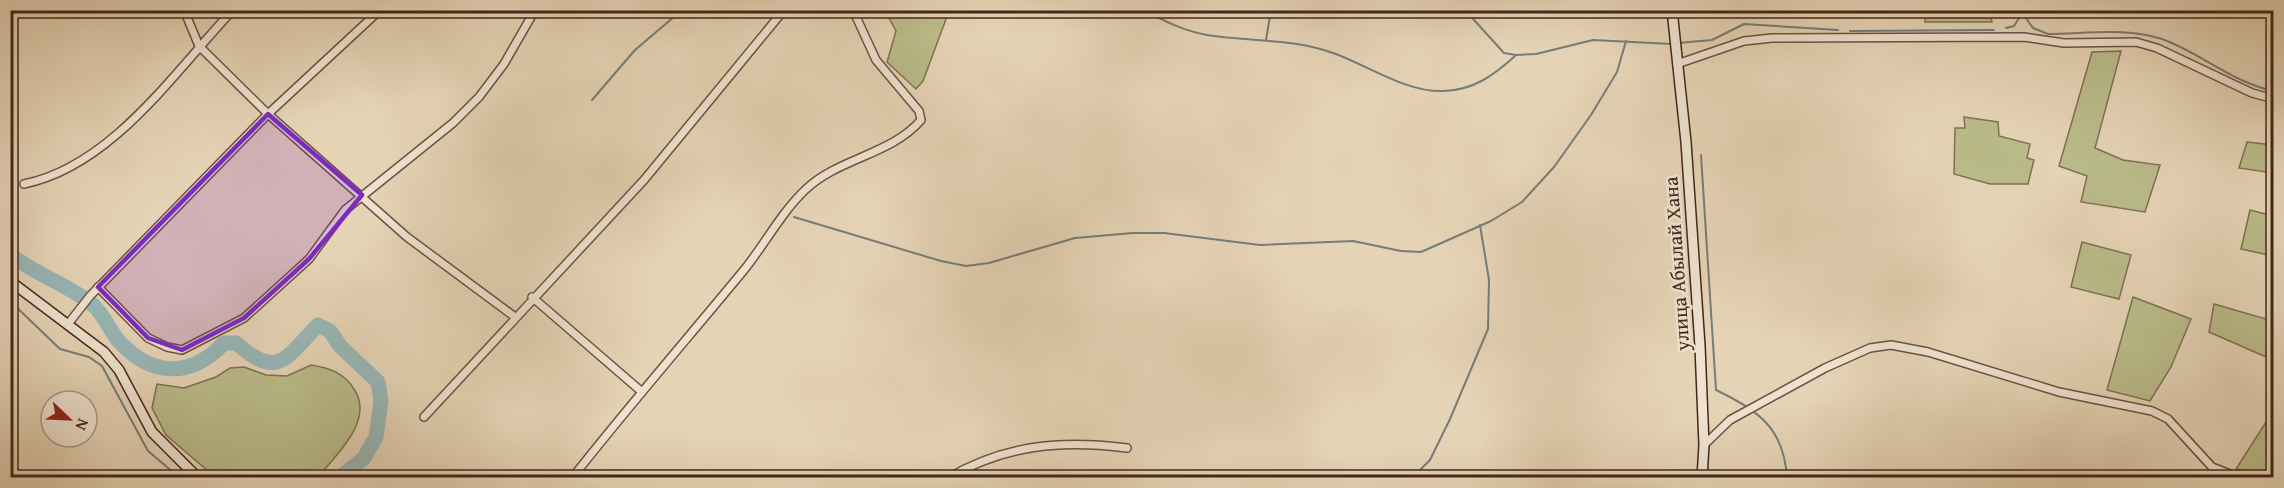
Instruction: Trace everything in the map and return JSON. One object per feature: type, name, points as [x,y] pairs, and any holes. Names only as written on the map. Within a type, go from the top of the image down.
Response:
[{"type":"main road","name":"улица Абылай Хана","points":[[1672,10],[1687,154],[1704,445],[1702,477]]},
{"type":"main road","points":[[10,281],[24,294],[104,352],[119,370],[152,432],[198,477]]},
{"type":"street","points":[[184,10],[199,46],[268,114],[407,237],[515,317]]},
{"type":"street","points":[[24,184],[50,179],[72,168],[137,116],[181,72],[199,46],[233,10]]},
{"type":"street","points":[[68,324],[98,287],[268,114],[380,10]]},
{"type":"street","points":[[98,287],[148,338],[167,347],[182,350],[244,318],[309,259],[345,210],[453,123],[479,97],[504,64],[535,10]]},
{"type":"street","points":[[424,417],[532,297],[644,180],[784,10]]},
{"type":"street","points":[[572,477],[760,251],[790,204],[817,179],[892,143],[911,132],[921,120],[919,111],[876,60],[853,10]]},
{"type":"street","points":[[1677,64],[1744,41],[1772,38],[2024,37],[2064,43],[2136,42],[2157,48],[2252,93],[2274,99]]},
{"type":"street","points":[[532,297],[642,392]]},
{"type":"street","points":[[1704,445],[1730,420],[1826,368],[1870,348],[1891,345],[1928,352],[2059,392],[2152,411],[2168,419],[2212,467],[2240,477]]},
{"type":"street","points":[[948,477],[999,454],[1056,443],[1127,448]]},
{"type":"highlighted area","points":[[268,114],[362,195],[309,259],[244,318],[182,350],[148,338],[98,287]]},
{"type":"green space","points":[[885,11],[949,11],[923,81],[916,89],[887,62],[896,31]]},
{"type":"green space","points":[[1926,11],[1989,11],[1992,22],[1925,22]]},
{"type":"green space","points":[[2121,51],[2095,148],[2123,160],[2160,165],[2145,212],[2081,202],[2087,176],[2059,166],[2092,52]]},
{"type":"green space","points":[[1964,117],[1998,122],[1999,136],[2030,144],[2027,158],[2034,160],[2028,184],[1990,184],[1954,174],[1955,128],[1965,128]]},
{"type":"green space","points":[[2247,142],[2273,145],[2273,173],[2239,168]]},
{"type":"green space","points":[[2250,210],[2273,216],[2273,256],[2241,249]]},
{"type":"green space","points":[[2082,242],[2131,255],[2119,299],[2071,287]]},
{"type":"green space","points":[[2133,297],[2191,319],[2171,367],[2150,401],[2107,390]]},
{"type":"green space","points":[[2214,304],[2273,321],[2273,360],[2209,332]]},
{"type":"green space","points":[[311,365],[341,375],[350,383],[359,401],[360,413],[351,436],[318,477],[215,477],[166,435],[152,408],[157,384],[184,388],[216,377],[230,368],[244,367],[266,375],[287,376]]},
{"type":"green space","points":[[2273,410],[2273,475],[2236,469],[2270,416]]},
{"type":"waterway","points":[[592,100],[635,50],[682,10]]},
{"type":"waterway","points":[[1144,10],[1174,25],[1199,33],[1318,48],[1402,83],[1430,90],[1465,88],[1491,75],[1515,56]]},
{"type":"waterway","points":[[1266,40],[1271,10]]},
{"type":"waterway","points":[[1465,10],[1504,53],[1516,55],[1536,54],[1593,40],[1672,44]]},
{"type":"waterway","points":[[2020,10],[2033,28],[2048,34],[2120,32],[2149,35],[2162,39],[2231,75],[2274,91]]},
{"type":"waterway","points":[[2006,28],[2014,26],[2021,15]]},
{"type":"waterway","points":[[1678,43],[1712,40],[1744,24],[1838,30]]},
{"type":"waterway","points":[[1850,31],[1994,30]]},
{"type":"waterway","points":[[794,217],[941,261],[966,266],[989,263],[1075,238],[1133,233],[1164,233],[1260,245],[1353,241],[1401,251],[1421,252],[1491,221],[1522,202],[1554,167],[1591,115],[1617,72],[1626,41]]},
{"type":"waterway","points":[[1701,155],[1716,390],[1744,405],[1766,423],[1781,446],[1787,478]]},
{"type":"waterway","points":[[1412,478],[1430,460],[1488,329],[1489,280],[1480,225]]},
{"type":"waterway","points":[[10,254],[93,305],[117,339],[130,352],[156,366],[170,369],[184,368],[211,355],[224,343],[236,343],[262,361],[272,362],[289,355],[318,325],[330,331],[340,346],[378,382],[381,401],[376,437],[364,458],[339,478]]},
{"type":"waterway","points":[[10,301],[60,349],[89,357],[102,366],[148,451],[180,478]]}]
